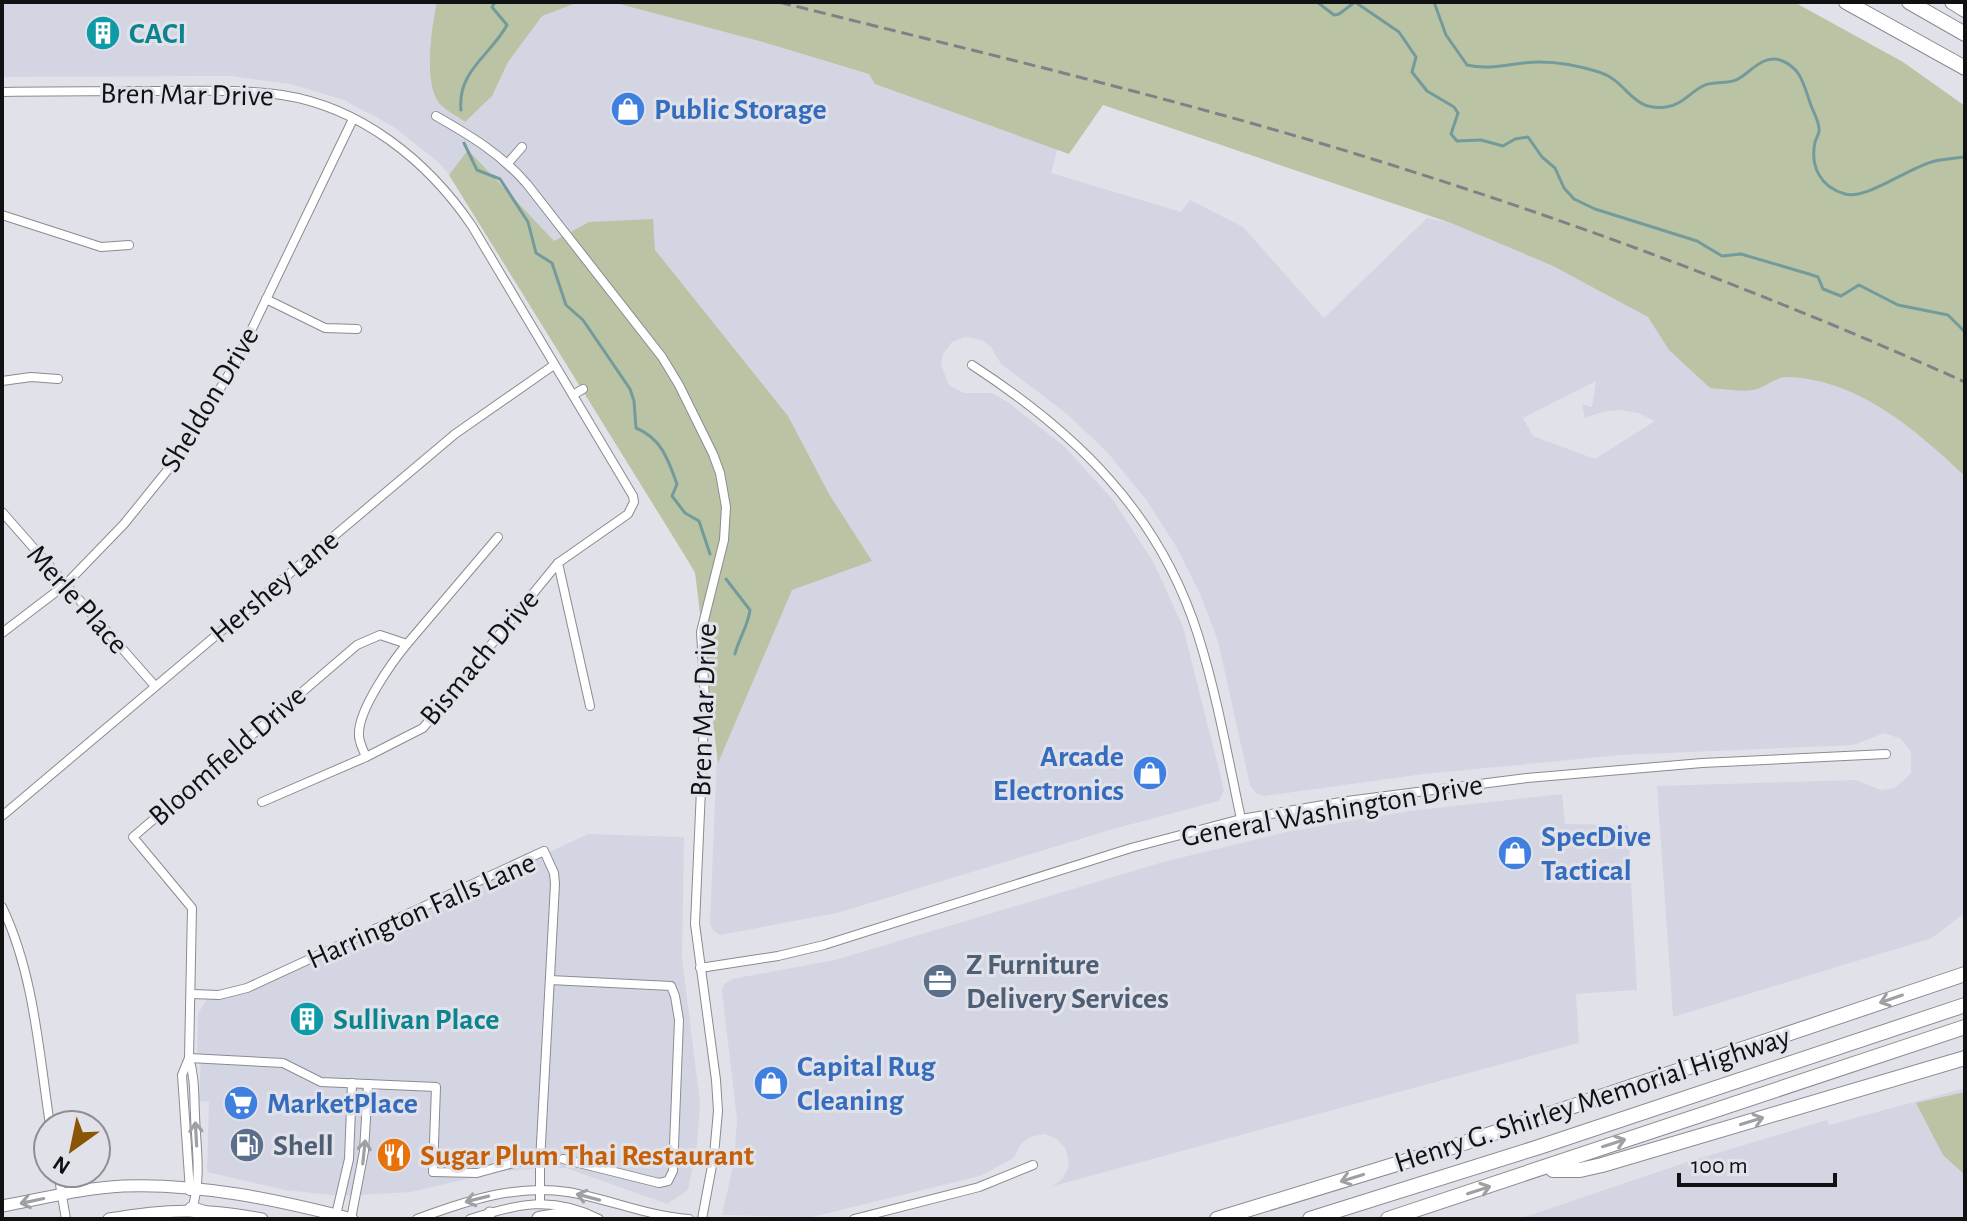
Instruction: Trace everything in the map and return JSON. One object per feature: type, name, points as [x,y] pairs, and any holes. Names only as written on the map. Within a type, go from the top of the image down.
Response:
[{"type":"highway","points":[[1846,2],[1965,68]]},
{"type":"highway","points":[[1909,2],[1965,34]]},
{"type":"highway","points":[[1952,2],[1965,10]]},
{"type":"highway","points":[[1908,35],[1965,77]]},
{"type":"highway","name":"Henry G. Shirley Memorial Highway","points":[[1217,1219],[1452,1147],[1965,974]]},
{"type":"highway","points":[[1310,1219],[1539,1147],[1965,1005]]},
{"type":"highway","name":"Henry G. Shirley Memorial Highway","points":[[1388,1219],[1965,1027]]},
{"type":"highway","points":[[1541,1170],[1580,1170],[1602,1165],[1965,1058]]},
{"type":"highway","points":[[192,1209],[223,1219]]},
{"type":"highway","points":[[539,1219],[557,1216],[585,1219]]},
{"type":"main road","points":[[2,1206],[122,1186],[242,1194],[351,1219]]},
{"type":"main road","points":[[109,1219],[192,1209],[262,1219]]},
{"type":"street","name":"Bren Mar Drive","points":[[2,92],[260,92],[306,101],[353,119],[391,140],[424,168],[472,226],[633,496],[634,502],[628,514]]},
{"type":"street","name":"Bren Mar Drive","points":[[436,116],[508,163],[662,357],[686,399],[720,473],[726,507],[724,540],[701,632],[705,700],[695,924],[718,1111],[714,1155],[702,1219]]},
{"type":"street","name":"Sheldon Drive","points":[[2,633],[65,585],[124,524],[179,456],[222,388],[353,119]]},
{"type":"street","points":[[508,163],[522,147]]},
{"type":"street","points":[[2,215],[101,247],[129,245]]},
{"type":"street","points":[[266,299],[325,328],[357,329]]},
{"type":"street","name":"Hershey Lane","points":[[2,816],[455,434],[554,365]]},
{"type":"street","points":[[972,365],[1034,408],[1074,441],[1117,488],[1153,538],[1178,584],[1197,632],[1210,674],[1241,819]]},
{"type":"street","points":[[2,381],[31,377],[58,379]]},
{"type":"street","points":[[573,395],[583,389]]},
{"type":"street","name":"Merle Place","points":[[2,512],[155,686]]},
{"type":"street","name":"Bismach Drive","points":[[262,802],[366,757],[423,728],[558,563],[628,514]]},
{"type":"street","points":[[366,757],[358,731],[387,669],[498,537]]},
{"type":"street","name":"Bismach Drive","points":[[558,563],[590,706]]},
{"type":"street","name":"Bloomfield Drive","points":[[192,1209],[194,1077],[189,1058],[192,908],[133,837],[357,645],[380,635],[407,644]]},
{"type":"street","name":"General Washington Drive","points":[[700,968],[778,956],[824,945],[1131,848],[1241,819],[1347,801],[1527,778],[1702,763],[1886,754]]},
{"type":"street","name":"Harrington Falls Lane","points":[[192,994],[219,995],[247,988],[544,851],[554,873],[555,884],[540,1203]]},
{"type":"street","points":[[2,907],[15,933],[26,976],[47,1109]]},
{"type":"street","points":[[550,980],[671,986],[679,1020],[673,1171],[668,1181],[659,1183],[563,1159]]},
{"type":"street","points":[[189,1058],[283,1063],[314,1080],[436,1087],[433,1172],[477,1173],[517,1162],[540,1162]]},
{"type":"street","points":[[336,1215],[348,1168],[352,1083]]},
{"type":"street","points":[[351,1219],[364,1151],[368,1084]]},
{"type":"street","points":[[854,1219],[979,1187],[1033,1165]]},
{"type":"street","points":[[61,1189],[66,1219]]},
{"type":"street","points":[[417,1219],[461,1203],[515,1190],[570,1193],[648,1214],[689,1219]]},
{"type":"street","points":[[470,1219],[516,1205],[540,1203],[581,1211],[599,1219]]},
{"type":"shaded area","points":[[2,2],[630,2],[1067,113],[1051,173],[1181,212],[1190,200],[1243,227],[1324,318],[1427,218],[1451,223],[1553,266],[1593,287],[1965,421],[1965,913],[1932,938],[1673,1017],[1657,786],[1856,780],[1881,790],[1895,788],[1911,773],[1911,752],[1901,739],[1884,733],[1854,745],[1621,755],[1424,774],[1265,796],[1257,794],[1250,786],[1218,641],[1200,594],[1177,548],[1147,501],[1108,453],[1067,414],[1001,364],[991,347],[982,340],[965,337],[952,342],[943,354],[941,365],[949,385],[964,393],[992,393],[1065,447],[1113,500],[1154,563],[1183,627],[1224,790],[1219,801],[1113,829],[837,913],[720,935],[713,931],[710,924],[719,701],[696,577],[675,534],[472,200],[438,162],[394,127],[344,100],[290,84],[230,76],[2,77]],"holes":[[[1596,381],[1592,407],[1582,404],[1585,418],[1620,410],[1638,413],[1655,421],[1595,459],[1533,436],[1523,418]]]},
{"type":"shaded area","points":[[1562,794],[1565,824],[1628,825],[1637,990],[1576,994],[1579,1043],[1053,1186],[1063,1178],[1069,1165],[1066,1149],[1057,1139],[1044,1134],[1030,1137],[1020,1145],[1014,1158],[980,1176],[812,1217],[722,1215],[734,1162],[737,1120],[722,991],[724,984],[732,979],[835,960],[1163,862],[1291,831],[1409,811]]},
{"type":"shaded area","points":[[588,834],[684,837],[682,958],[700,1103],[697,1145],[688,1190],[667,1204],[566,1168],[543,1168],[497,1172],[411,1192],[341,1196],[285,1190],[207,1172],[209,1102],[199,1101],[201,1054],[197,1053],[198,1014],[206,1000],[245,994]]},
{"type":"shaded area","points":[[1965,1088],[1965,1219],[1519,1219],[1684,1163],[1827,1120],[1829,1125]]},
{"type":"green space","points":[[437,2],[579,2],[542,16],[508,62],[492,96],[465,122],[439,103],[431,82],[430,54]]},
{"type":"green space","points":[[612,2],[1794,2],[1903,62],[1965,106],[1965,476],[1906,425],[1862,397],[1838,387],[1787,377],[1753,390],[1710,388],[1669,350],[1648,317],[1553,266],[1451,223],[1103,105],[1069,154],[875,84],[869,74]]},
{"type":"green space","points":[[468,150],[554,241],[589,222],[653,219],[655,250],[788,416],[829,494],[872,561],[792,590],[718,763],[695,572],[449,175]]},
{"type":"green space","points":[[1965,1092],[1965,1175],[1943,1155],[1916,1103]]},
{"type":"waterway","points":[[461,110],[464,84],[507,25],[492,7],[495,2]]},
{"type":"waterway","points":[[1317,2],[1334,15],[1355,2]]},
{"type":"waterway","points":[[1355,2],[1399,32],[1416,57],[1412,72],[1427,91],[1454,107],[1458,113],[1451,134],[1457,141],[1481,140],[1503,146],[1515,139],[1528,137],[1542,157],[1555,168],[1564,188],[1574,199],[1595,209],[1697,241],[1722,256],[1741,254],[1818,277],[1823,289],[1841,296],[1859,285],[1898,305],[1948,315],[1965,332]]},
{"type":"waterway","points":[[1434,2],[1446,35],[1467,65],[1485,67],[1539,62],[1577,66],[1609,76],[1637,100],[1654,107],[1677,104],[1707,84],[1734,81],[1757,65],[1768,60],[1780,60],[1798,73],[1818,122],[1814,159],[1819,174],[1829,186],[1845,194],[1854,195],[1876,188],[1925,164],[1965,157]]},
{"type":"waterway","points":[[464,143],[477,170],[500,179],[528,222],[536,253],[552,263],[566,305],[583,320],[630,389],[636,428],[652,437],[662,450],[677,484],[672,496],[685,513],[699,521],[710,554]]},
{"type":"waterway","points":[[726,579],[750,610],[735,654]]},
{"type":"railway","points":[[779,2],[1180,104],[1396,166],[1561,221],[1724,281],[1965,382]]},
{"type":"place","name":"CACI","points":[[103,33]]},
{"type":"place","name":"Public Storage","points":[[628,109]]},
{"type":"place","name":"Arcade Electronics","points":[[1150,773]]},
{"type":"place","name":"SpecDive Tactical","points":[[1515,853]]},
{"type":"place","name":"Z Furniture Delivery Services","points":[[940,981]]},
{"type":"place","name":"Sullivan Place","points":[[307,1019]]},
{"type":"place","name":"Capital Rug Cleaning","points":[[771,1083]]},
{"type":"place","name":"MarketPlace","points":[[241,1103]]},
{"type":"place","name":"Shell","points":[[247,1145]]},
{"type":"place","name":"Sugar Plum Thai Restaurant","points":[[394,1155]]}]
